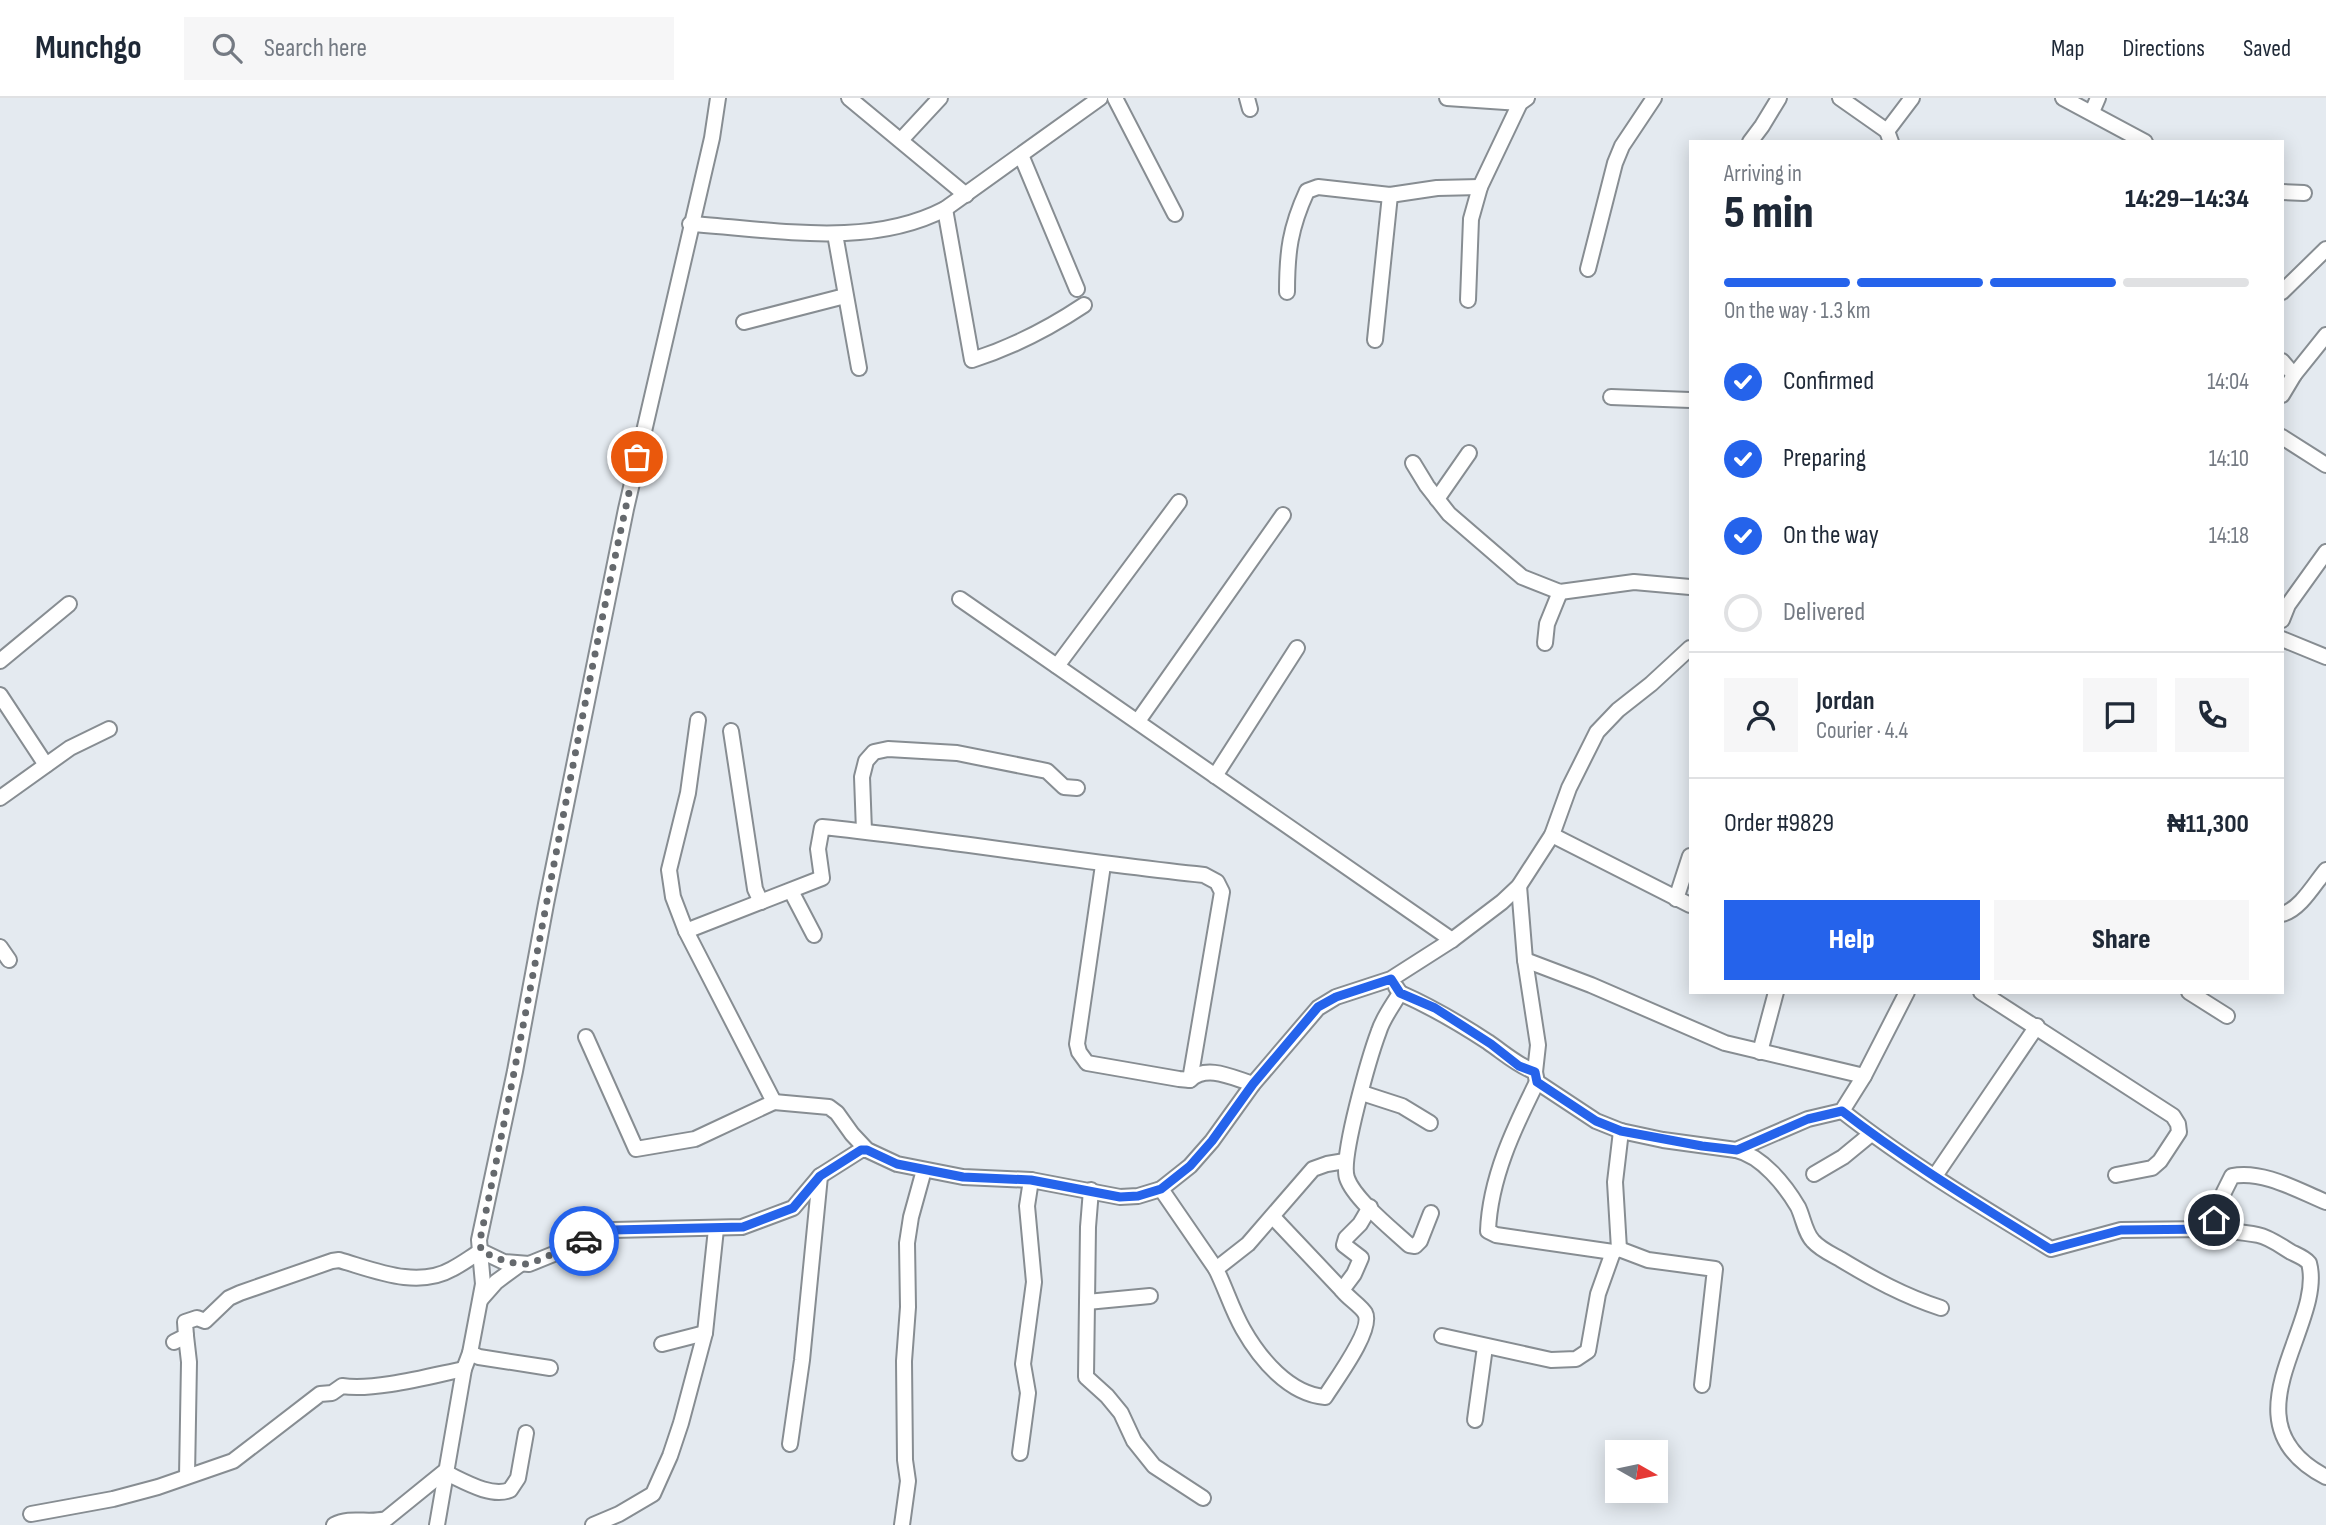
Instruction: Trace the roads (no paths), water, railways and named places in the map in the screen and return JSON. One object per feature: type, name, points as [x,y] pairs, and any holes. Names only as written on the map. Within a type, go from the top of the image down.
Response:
[{"type":"street","points":[[437,1525],[444,1472],[483,1284],[480,1240],[515,1071],[545,904],[617,550],[690,224],[712,138],[718,98]]},
{"type":"street","points":[[849,98],[966,195]]},
{"type":"street","points":[[901,140],[940,98]]},
{"type":"street","points":[[690,224],[835,233],[867,232],[901,227],[924,220],[966,195],[1100,98]]},
{"type":"street","points":[[1115,98],[1175,214]]},
{"type":"street","points":[[1447,98],[1523,101],[1480,187],[1471,219],[1468,300]]},
{"type":"street","points":[[1588,269],[1615,163],[1629,135],[1654,98]]},
{"type":"street","points":[[1752,140],[1779,98]]},
{"type":"street","points":[[1840,98],[1889,137],[1912,98]]},
{"type":"street","points":[[2063,98],[2142,140]]},
{"type":"street","points":[[2092,113],[2098,98]]},
{"type":"street","points":[[1021,155],[1077,289]]},
{"type":"street","points":[[1287,292],[1287,250],[1297,212],[1307,191],[1318,187],[1390,195],[1437,188],[1480,187]]},
{"type":"street","points":[[2284,192],[2304,193]]},
{"type":"street","points":[[1375,340],[1390,195]]},
{"type":"street","points":[[945,209],[972,360],[1026,340],[1084,305]]},
{"type":"street","points":[[835,233],[859,368]]},
{"type":"street","points":[[2284,290],[2326,248]]},
{"type":"street","points":[[744,322],[845,296]]},
{"type":"street","points":[[2284,392],[2326,335]]},
{"type":"street","points":[[2284,363],[2294,375]]},
{"type":"street","points":[[1611,397],[1689,400]]},
{"type":"street","points":[[2284,438],[2326,465]]},
{"type":"street","points":[[1437,499],[1469,453]]},
{"type":"street","points":[[1413,463],[1449,514],[1522,577],[1560,592],[1634,582],[1689,587]]},
{"type":"street","points":[[1057,666],[1179,502]]},
{"type":"street","points":[[1138,721],[1283,515]]},
{"type":"street","points":[[2284,615],[2288,605],[2326,552]]},
{"type":"street","points":[[1545,643],[1547,624],[1560,592]]},
{"type":"street","points":[[961,599],[1452,940]]},
{"type":"street","points":[[0,662],[69,604]]},
{"type":"street","points":[[2284,640],[2326,657]]},
{"type":"street","points":[[1215,776],[1297,649]]},
{"type":"street","points":[[586,1037],[636,1149],[695,1139],[774,1102],[829,1107],[867,1150],[897,1164],[963,1177],[1031,1180],[1120,1197],[1138,1196],[1161,1189],[1190,1166],[1212,1141],[1253,1084],[1318,1007],[1336,997],[1391,979],[1452,940],[1520,886],[1552,835],[1569,788],[1597,732],[1618,710],[1689,649]]},
{"type":"street","points":[[0,695],[46,765]]},
{"type":"street","points":[[698,720],[688,793],[668,870],[686,931],[774,1102]]},
{"type":"street","points":[[0,798],[70,748],[109,729]]},
{"type":"street","points":[[731,731],[755,890],[761,902]]},
{"type":"street","points":[[864,831],[862,777],[866,761],[874,752],[957,752],[1047,771],[1064,787],[1077,788]]},
{"type":"street","points":[[686,931],[822,878],[818,849],[822,827],[1204,876],[1217,882],[1222,892],[1190,1080]]},
{"type":"street","points":[[1552,835],[1689,905]]},
{"type":"street","points":[[1676,899],[1689,859]]},
{"type":"street","points":[[1103,865],[1077,1044],[1079,1052],[1087,1063],[1190,1080]]},
{"type":"street","points":[[2284,914],[2296,906],[2326,870]]},
{"type":"street","points":[[1520,886],[1525,960],[1538,1045],[1536,1077],[1504,1155],[1488,1231],[1496,1235],[1616,1250],[1648,1260],[1715,1269],[1702,1385]]},
{"type":"street","points":[[791,891],[814,935]]},
{"type":"street","points":[[0,947],[9,960]]},
{"type":"street","points":[[1525,960],[1591,985],[1725,1043],[1864,1076]]},
{"type":"street","points":[[1391,979],[1400,993],[1435,1008],[1491,1044],[1577,1111],[1596,1121],[1621,1131],[1663,1140],[1747,1153],[1759,1161],[1782,1185],[1798,1208],[1811,1240],[1875,1280],[1941,1308]]},
{"type":"street","points":[[1400,993],[1379,1029],[1345,1161],[1346,1177],[1380,1221],[1409,1245],[1415,1246],[1420,1241],[1431,1213]]},
{"type":"street","points":[[1760,1052],[1775,994]]},
{"type":"street","points":[[1737,1150],[1808,1119],[1842,1111],[1864,1076],[1906,994]]},
{"type":"street","points":[[1985,994],[2173,1116],[2179,1132],[2175,1141],[2152,1168],[2116,1175]]},
{"type":"street","points":[[2192,994],[2227,1016]]},
{"type":"street","points":[[1935,1176],[2037,1026]]},
{"type":"street","points":[[1190,1080],[1197,1073],[1206,1071],[1253,1084]]},
{"type":"street","points":[[1362,1093],[1402,1106],[1430,1123]]},
{"type":"street","points":[[1842,1111],[1871,1134],[2050,1249],[2121,1230],[2210,1229],[2260,1235],[2308,1261],[2322,1293],[2312,1338]]},
{"type":"street","points":[[1442,1336],[1551,1360],[1576,1359],[1588,1351],[1598,1293],[1616,1250],[1615,1182],[1621,1131]]},
{"type":"street","points":[[1814,1174],[1843,1157],[1871,1134]]},
{"type":"street","points":[[481,1251],[519,1265],[546,1258],[606,1231],[743,1227],[793,1208],[820,1176],[861,1150],[867,1150]]},
{"type":"street","points":[[1216,1269],[1248,1244],[1313,1169],[1345,1161]]},
{"type":"street","points":[[902,1525],[908,1481],[904,1423],[907,1244],[911,1217],[924,1170]]},
{"type":"street","points":[[2210,1229],[2232,1176],[2250,1174],[2326,1202]]},
{"type":"street","points":[[790,1444],[802,1360],[820,1176]]},
{"type":"street","points":[[1020,1453],[1028,1393],[1023,1364],[1034,1282],[1027,1206],[1031,1180]]},
{"type":"street","points":[[1161,1189],[1216,1269],[1244,1331],[1275,1373],[1304,1392],[1325,1396],[1368,1323],[1365,1312],[1349,1300],[1273,1217]]},
{"type":"street","points":[[1091,1190],[1086,1377],[1121,1413],[1134,1441],[1154,1466],[1203,1499]]},
{"type":"street","points":[[1342,1290],[1362,1258],[1344,1245],[1346,1238],[1360,1224],[1370,1207]]},
{"type":"street","points":[[593,1525],[620,1514],[653,1494],[681,1423],[705,1333],[716,1228]]},
{"type":"street","points":[[187,1476],[189,1362],[180,1339],[185,1322],[197,1318],[205,1321],[229,1298],[331,1261],[338,1260],[395,1276],[425,1279],[452,1270],[481,1251]]},
{"type":"street","points":[[480,1300],[496,1282],[519,1265]]},
{"type":"street","points":[[1087,1302],[1150,1296]]},
{"type":"street","points":[[662,1344],[705,1333]]},
{"type":"street","points":[[1475,1420],[1485,1347]]},
{"type":"street","points":[[470,1353],[479,1357],[550,1368]]},
{"type":"street","points":[[2305,1358],[2287,1398],[2286,1430],[2300,1457],[2315,1472],[2326,1477]]},
{"type":"street","points":[[30,1514],[113,1499],[233,1461],[320,1394],[331,1393],[342,1386],[380,1385],[464,1369]]},
{"type":"street","points":[[444,1472],[471,1485],[500,1492],[510,1490],[518,1478],[526,1433]]},
{"type":"street","points":[[334,1525],[349,1520],[369,1522],[386,1519],[444,1472]]}]
